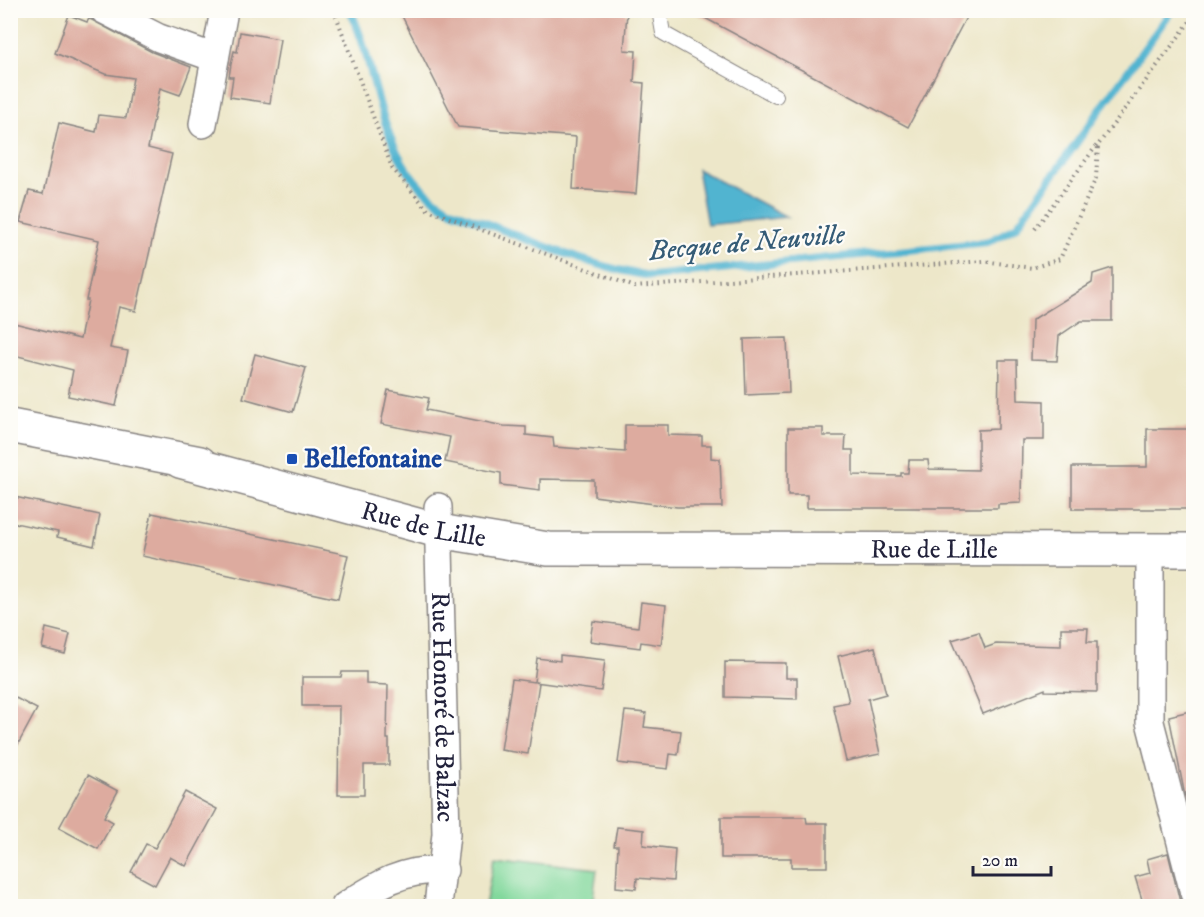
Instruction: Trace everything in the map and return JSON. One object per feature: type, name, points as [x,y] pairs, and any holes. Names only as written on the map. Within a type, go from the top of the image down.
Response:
[{"type":"main road","name":"Rue de Lille","points":[[10,426],[180,461],[297,478],[438,519],[674,548],[1194,550]]},
{"type":"street","points":[[104,10],[159,38],[215,58]]},
{"type":"street","points":[[203,124],[223,16]]},
{"type":"street","name":"Rue Honoré de Balzac","points":[[438,519],[446,834],[444,870],[438,906]]},
{"type":"street","points":[[1150,550],[1150,722],[1194,893]]},
{"type":"street","points":[[345,906],[398,875],[420,869],[444,870]]},
{"type":"lane","points":[[659,10],[663,33],[776,96]]},
{"type":"path","points":[[334,10],[392,168],[428,210],[635,287],[984,261],[1032,268],[1060,259],[1096,178],[1098,145]]},
{"type":"path","points":[[1035,229],[1194,16]]},
{"type":"green space","points":[[494,857],[597,869],[592,906],[485,906]]},
{"type":"water","points":[[697,169],[787,217],[707,225]]},
{"type":"building","points":[[399,10],[590,10],[627,13],[624,50],[636,51],[634,82],[644,83],[636,194],[573,189],[576,137],[458,127]]},
{"type":"building","points":[[690,10],[970,10],[908,127]]},
{"type":"building","points":[[69,15],[87,22],[89,19],[92,20],[152,52],[191,67],[180,95],[160,88],[148,148],[172,154],[136,311],[119,307],[110,348],[128,351],[116,406],[68,396],[73,370],[10,354],[10,322],[80,339],[99,240],[20,222],[29,191],[43,194],[59,123],[96,132],[99,115],[126,118],[133,78],[105,74],[55,53]]},
{"type":"building","points":[[240,32],[280,39],[270,103],[230,97],[233,77],[229,77],[231,64],[234,51],[237,52]]},
{"type":"building","points":[[1112,268],[1112,321],[1081,321],[1059,336],[1057,361],[1031,360],[1032,320],[1092,283],[1093,274]]},
{"type":"building","points":[[787,338],[789,393],[746,395],[744,339]]},
{"type":"building","points":[[255,354],[306,368],[293,412],[243,398]]},
{"type":"building","points":[[999,360],[1017,360],[1018,400],[1044,401],[1044,440],[1022,440],[1021,503],[998,504],[998,508],[807,508],[807,495],[788,495],[788,428],[823,428],[823,436],[846,436],[845,450],[853,450],[853,475],[901,476],[901,473],[908,473],[909,460],[928,460],[929,469],[978,470],[978,430],[998,429]]},
{"type":"building","points":[[388,390],[429,398],[426,410],[504,426],[526,427],[526,435],[553,438],[554,447],[625,452],[625,425],[668,425],[668,435],[702,436],[702,445],[711,445],[711,458],[720,459],[722,507],[677,507],[594,496],[594,480],[540,479],[540,490],[501,485],[501,473],[445,462],[450,437],[381,424]]},
{"type":"building","points":[[1147,429],[1194,429],[1194,509],[1072,509],[1072,467],[1147,467]]},
{"type":"building","points":[[10,496],[100,515],[94,546],[57,537],[58,532],[10,522]]},
{"type":"building","points":[[152,513],[348,555],[338,599],[142,556]]},
{"type":"building","points":[[641,602],[666,605],[661,645],[641,642],[640,648],[590,641],[593,621],[638,627]]},
{"type":"building","points":[[46,628],[70,634],[65,654],[42,648]]},
{"type":"building","points":[[1061,628],[1088,628],[1087,642],[1097,642],[1097,692],[1045,691],[1045,689],[983,714],[952,640],[979,632],[985,648],[996,644],[1061,646]]},
{"type":"building","points":[[875,647],[886,694],[868,699],[880,754],[846,761],[833,705],[849,702],[838,656]]},
{"type":"building","points":[[560,655],[605,660],[601,691],[535,682],[539,683],[528,754],[501,750],[512,679],[534,682],[537,658],[560,661]]},
{"type":"building","points":[[725,662],[786,663],[786,678],[797,678],[797,699],[725,697]]},
{"type":"building","points":[[342,672],[366,672],[366,684],[388,685],[389,765],[364,765],[364,795],[338,795],[339,706],[302,706],[302,677],[341,677]]},
{"type":"building","points":[[10,695],[37,709],[10,759]]},
{"type":"building","points":[[1194,710],[1194,796],[1185,796],[1169,716]]},
{"type":"building","points":[[625,711],[646,713],[644,727],[681,731],[678,755],[670,754],[668,769],[618,763]]},
{"type":"building","points":[[88,775],[118,791],[104,817],[113,822],[98,849],[59,828]]},
{"type":"building","points":[[185,792],[217,809],[186,866],[170,857],[155,885],[131,872],[146,844],[155,848]]},
{"type":"building","points":[[721,817],[806,817],[807,823],[827,823],[827,867],[791,867],[791,858],[721,858]]},
{"type":"building","points":[[617,827],[644,830],[643,845],[675,849],[673,881],[637,878],[636,889],[616,887],[618,846],[614,846]]},
{"type":"building","points":[[1168,853],[1181,906],[1144,906],[1135,877],[1150,873],[1147,859]]},
{"type":"waterway","name":"Becque de Neuville","points":[[350,10],[361,37],[385,121],[395,147],[408,171],[426,193],[451,210],[550,248],[600,265],[651,276],[988,242],[1016,227],[1172,10]]},
{"type":"place","name":"Bellefontaine","points":[[292,459]]}]
